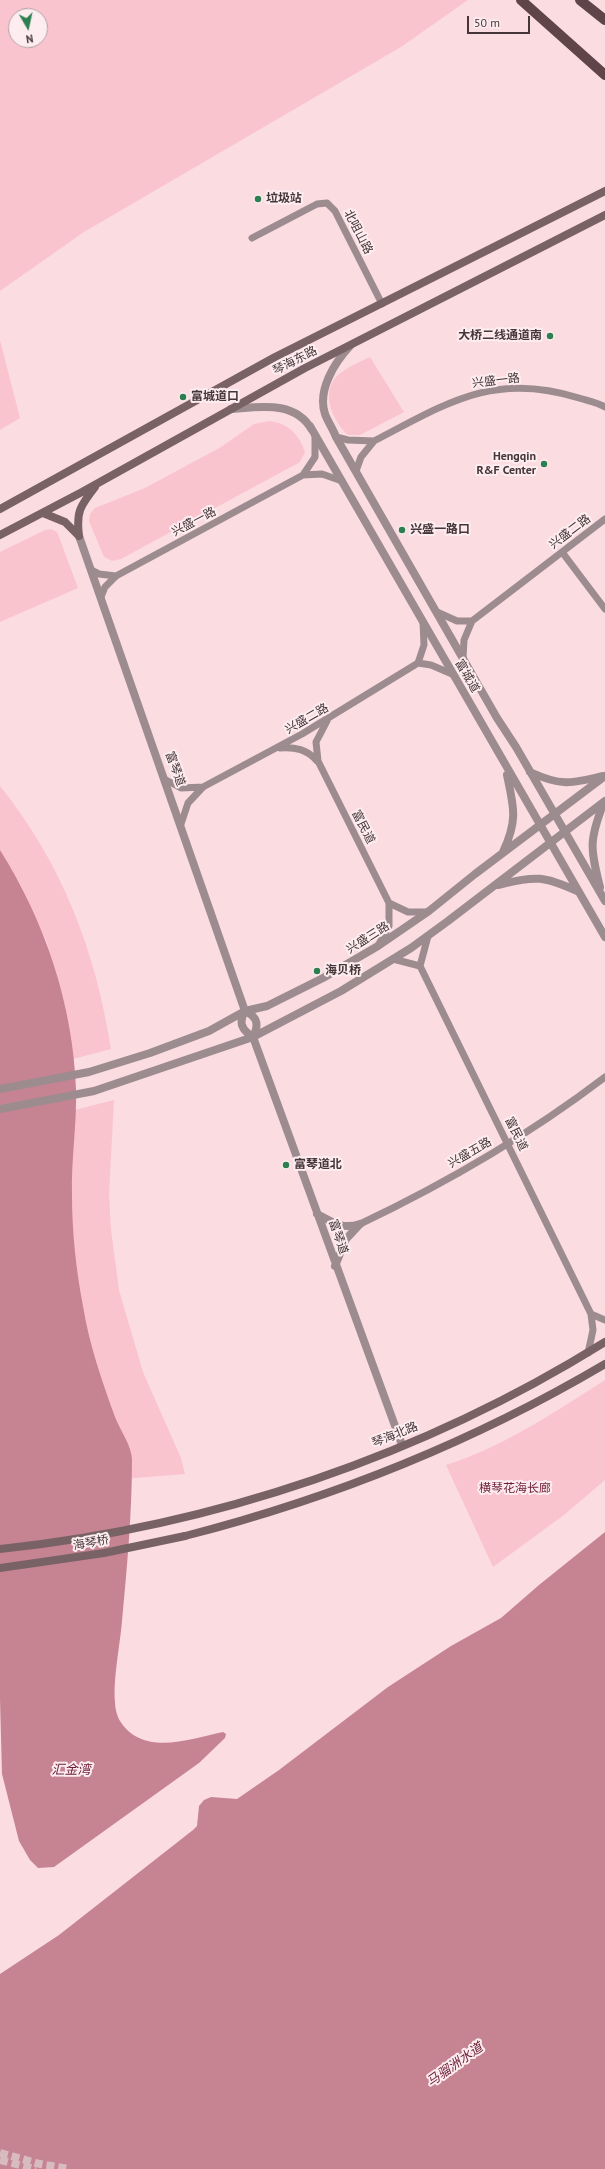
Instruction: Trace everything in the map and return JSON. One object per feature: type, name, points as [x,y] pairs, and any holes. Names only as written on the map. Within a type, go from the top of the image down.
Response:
[{"type":"main road","points":[[521,0],[605,75]]},
{"type":"main road","points":[[580,0],[605,20]]},
{"type":"main road","name":"琴海东路","points":[[0,509],[274,358],[605,191]]},
{"type":"main road","name":"琴海东路","points":[[0,535],[350,346],[605,215]]},
{"type":"main road","points":[[79,536],[77,519],[79,510],[98,483]]},
{"type":"main road","points":[[43,513],[65,522],[79,536]]},
{"type":"main road","name":"琴海北路","points":[[180,1518],[276,1491],[402,1445],[504,1399],[588,1353],[605,1342]]},
{"type":"main road","name":"海琴桥","points":[[0,1568],[104,1553],[184,1536],[282,1509],[409,1463],[512,1416],[605,1364]]},
{"type":"main road","name":"海琴桥","points":[[0,1549],[94,1536],[180,1518]]},
{"type":"street","name":"北咀山路","points":[[252,238],[317,204],[327,203],[335,211],[382,304]]},
{"type":"street","name":"富城道","points":[[350,346],[330,374],[324,394],[325,413],[336,437],[604,900]]},
{"type":"street","name":"兴盛一路","points":[[374,441],[456,400],[497,389],[525,388],[547,390],[597,403],[605,407]]},
{"type":"street","name":"富城道","points":[[231,409],[278,407],[290,410],[301,417],[310,426],[605,937]]},
{"type":"street","name":"兴盛一路","points":[[303,475],[315,457],[315,435]]},
{"type":"street","points":[[336,437],[348,440],[374,441]]},
{"type":"street","points":[[356,471],[361,457],[374,441]]},
{"type":"street","name":"兴盛一路","points":[[101,597],[106,587],[116,576],[303,475],[322,474],[342,481]]},
{"type":"street","name":"兴盛二路","points":[[472,621],[605,519]]},
{"type":"street","name":"富琴道","points":[[79,536],[166,780],[245,1011]]},
{"type":"street","points":[[562,552],[605,609]]},
{"type":"street","points":[[91,570],[99,574],[116,576]]},
{"type":"street","points":[[437,612],[457,622],[472,621],[464,640],[463,658]]},
{"type":"street","points":[[422,622],[424,645],[418,662],[431,664],[452,674]]},
{"type":"street","name":"兴盛二路","points":[[181,824],[188,803],[203,787],[276,749],[328,719],[418,662]]},
{"type":"street","name":"富民道","points":[[318,761],[316,742],[320,731],[328,719]]},
{"type":"street","name":"富民道","points":[[276,749],[299,748],[312,755],[318,761],[389,903]]},
{"type":"street","points":[[503,853],[512,832],[514,816],[506,767]]},
{"type":"street","points":[[530,772],[548,780],[561,783],[575,783],[605,776]]},
{"type":"street","name":"兴盛三路","points":[[0,1089],[89,1072],[180,1043],[209,1031],[245,1011],[267,1006],[296,992],[378,946],[429,911],[605,776]]},
{"type":"street","name":"兴盛二路","points":[[166,780],[181,788],[203,787]]},
{"type":"street","points":[[0,1109],[94,1091],[253,1036],[341,990],[428,936],[550,844],[604,801]]},
{"type":"street","points":[[604,801],[594,826],[591,841],[592,857],[604,900]]},
{"type":"street","points":[[494,886],[528,878],[541,877],[554,880],[578,892]]},
{"type":"street","points":[[378,946],[389,926],[389,903],[408,912],[429,911]]},
{"type":"street","points":[[393,959],[420,966],[428,936]]},
{"type":"street","name":"富民道","points":[[420,966],[509,1144],[591,1314]]},
{"type":"street","points":[[245,1011],[254,1016],[257,1022],[257,1028],[253,1036],[243,1030],[241,1024],[241,1018],[245,1011]]},
{"type":"street","name":"富琴道","points":[[253,1036],[335,1266],[402,1445]]},
{"type":"street","name":"兴盛五路","points":[[360,1224],[436,1186],[509,1144],[605,1077]]},
{"type":"street","points":[[317,1214],[338,1226],[349,1227],[360,1224]]},
{"type":"street","points":[[335,1266],[346,1239],[360,1224]]},
{"type":"street","points":[[591,1314],[605,1320]]},
{"type":"street","points":[[588,1353],[593,1330],[591,1314]]},
{"type":"green space","points":[[0,0],[468,0],[401,47],[84,232],[0,291]]},
{"type":"green space","points":[[0,340],[20,418],[0,430]]},
{"type":"green space","points":[[370,357],[404,412],[360,435],[348,435],[338,423],[331,408],[329,392],[331,384],[336,377],[344,371]]},
{"type":"green space","points":[[269,421],[282,424],[292,430],[300,440],[305,452],[300,462],[121,559],[112,561],[104,557],[89,521],[90,514],[95,508],[145,488],[221,447],[254,424]]},
{"type":"green space","points":[[51,529],[57,532],[78,588],[0,622],[0,552],[45,530]]},
{"type":"green space","points":[[0,786],[22,815],[41,846],[58,877],[73,910],[86,943],[96,978],[111,1049],[73,1059],[63,1000],[47,943],[23,889],[0,850]]},
{"type":"green space","points":[[114,1100],[109,1194],[111,1230],[119,1290],[143,1372],[181,1458],[185,1474],[0,1489],[51,1116]]},
{"type":"green space","name":"横琴花海长廊","points":[[605,1380],[605,1480],[564,1515],[493,1567],[446,1465],[488,1449],[508,1439]]},
{"type":"water","name":"汇金湾","points":[[0,850],[16,877],[43,935],[54,965],[69,1026],[74,1058],[76,1089],[76,1115],[72,1169],[72,1209],[78,1278],[96,1362],[115,1417],[130,1449],[132,1460],[129,1540],[115,1683],[116,1712],[120,1721],[130,1732],[141,1739],[154,1742],[168,1743],[223,1732],[226,1734],[225,1738],[199,1763],[54,1867],[38,1868],[30,1860],[19,1841],[2,1774],[0,1699]]},
{"type":"water","name":"马骝洲水道","points":[[605,1532],[605,2169],[0,2169],[0,1974],[59,1935],[193,1830],[197,1826],[199,1806],[204,1800],[211,1797],[237,1799],[279,1770],[388,1687],[451,1646],[501,1618],[539,1585]]},
{"type":"tunnel","points":[[0,2153],[40,2164],[69,2169]]},
{"type":"tunnel","points":[[0,2160],[36,2169]]},
{"type":"place","name":"垃圾站","points":[[258,199]]},
{"type":"place","name":"大桥二线通道南","points":[[550,336]]},
{"type":"place","name":"富城道口","points":[[183,397]]},
{"type":"place","name":"Hengqin R&F Center","points":[[544,464]]},
{"type":"place","name":"兴盛一路口","points":[[402,530]]},
{"type":"place","name":"海贝桥","points":[[317,971]]},
{"type":"place","name":"富琴道北","points":[[286,1165]]}]
